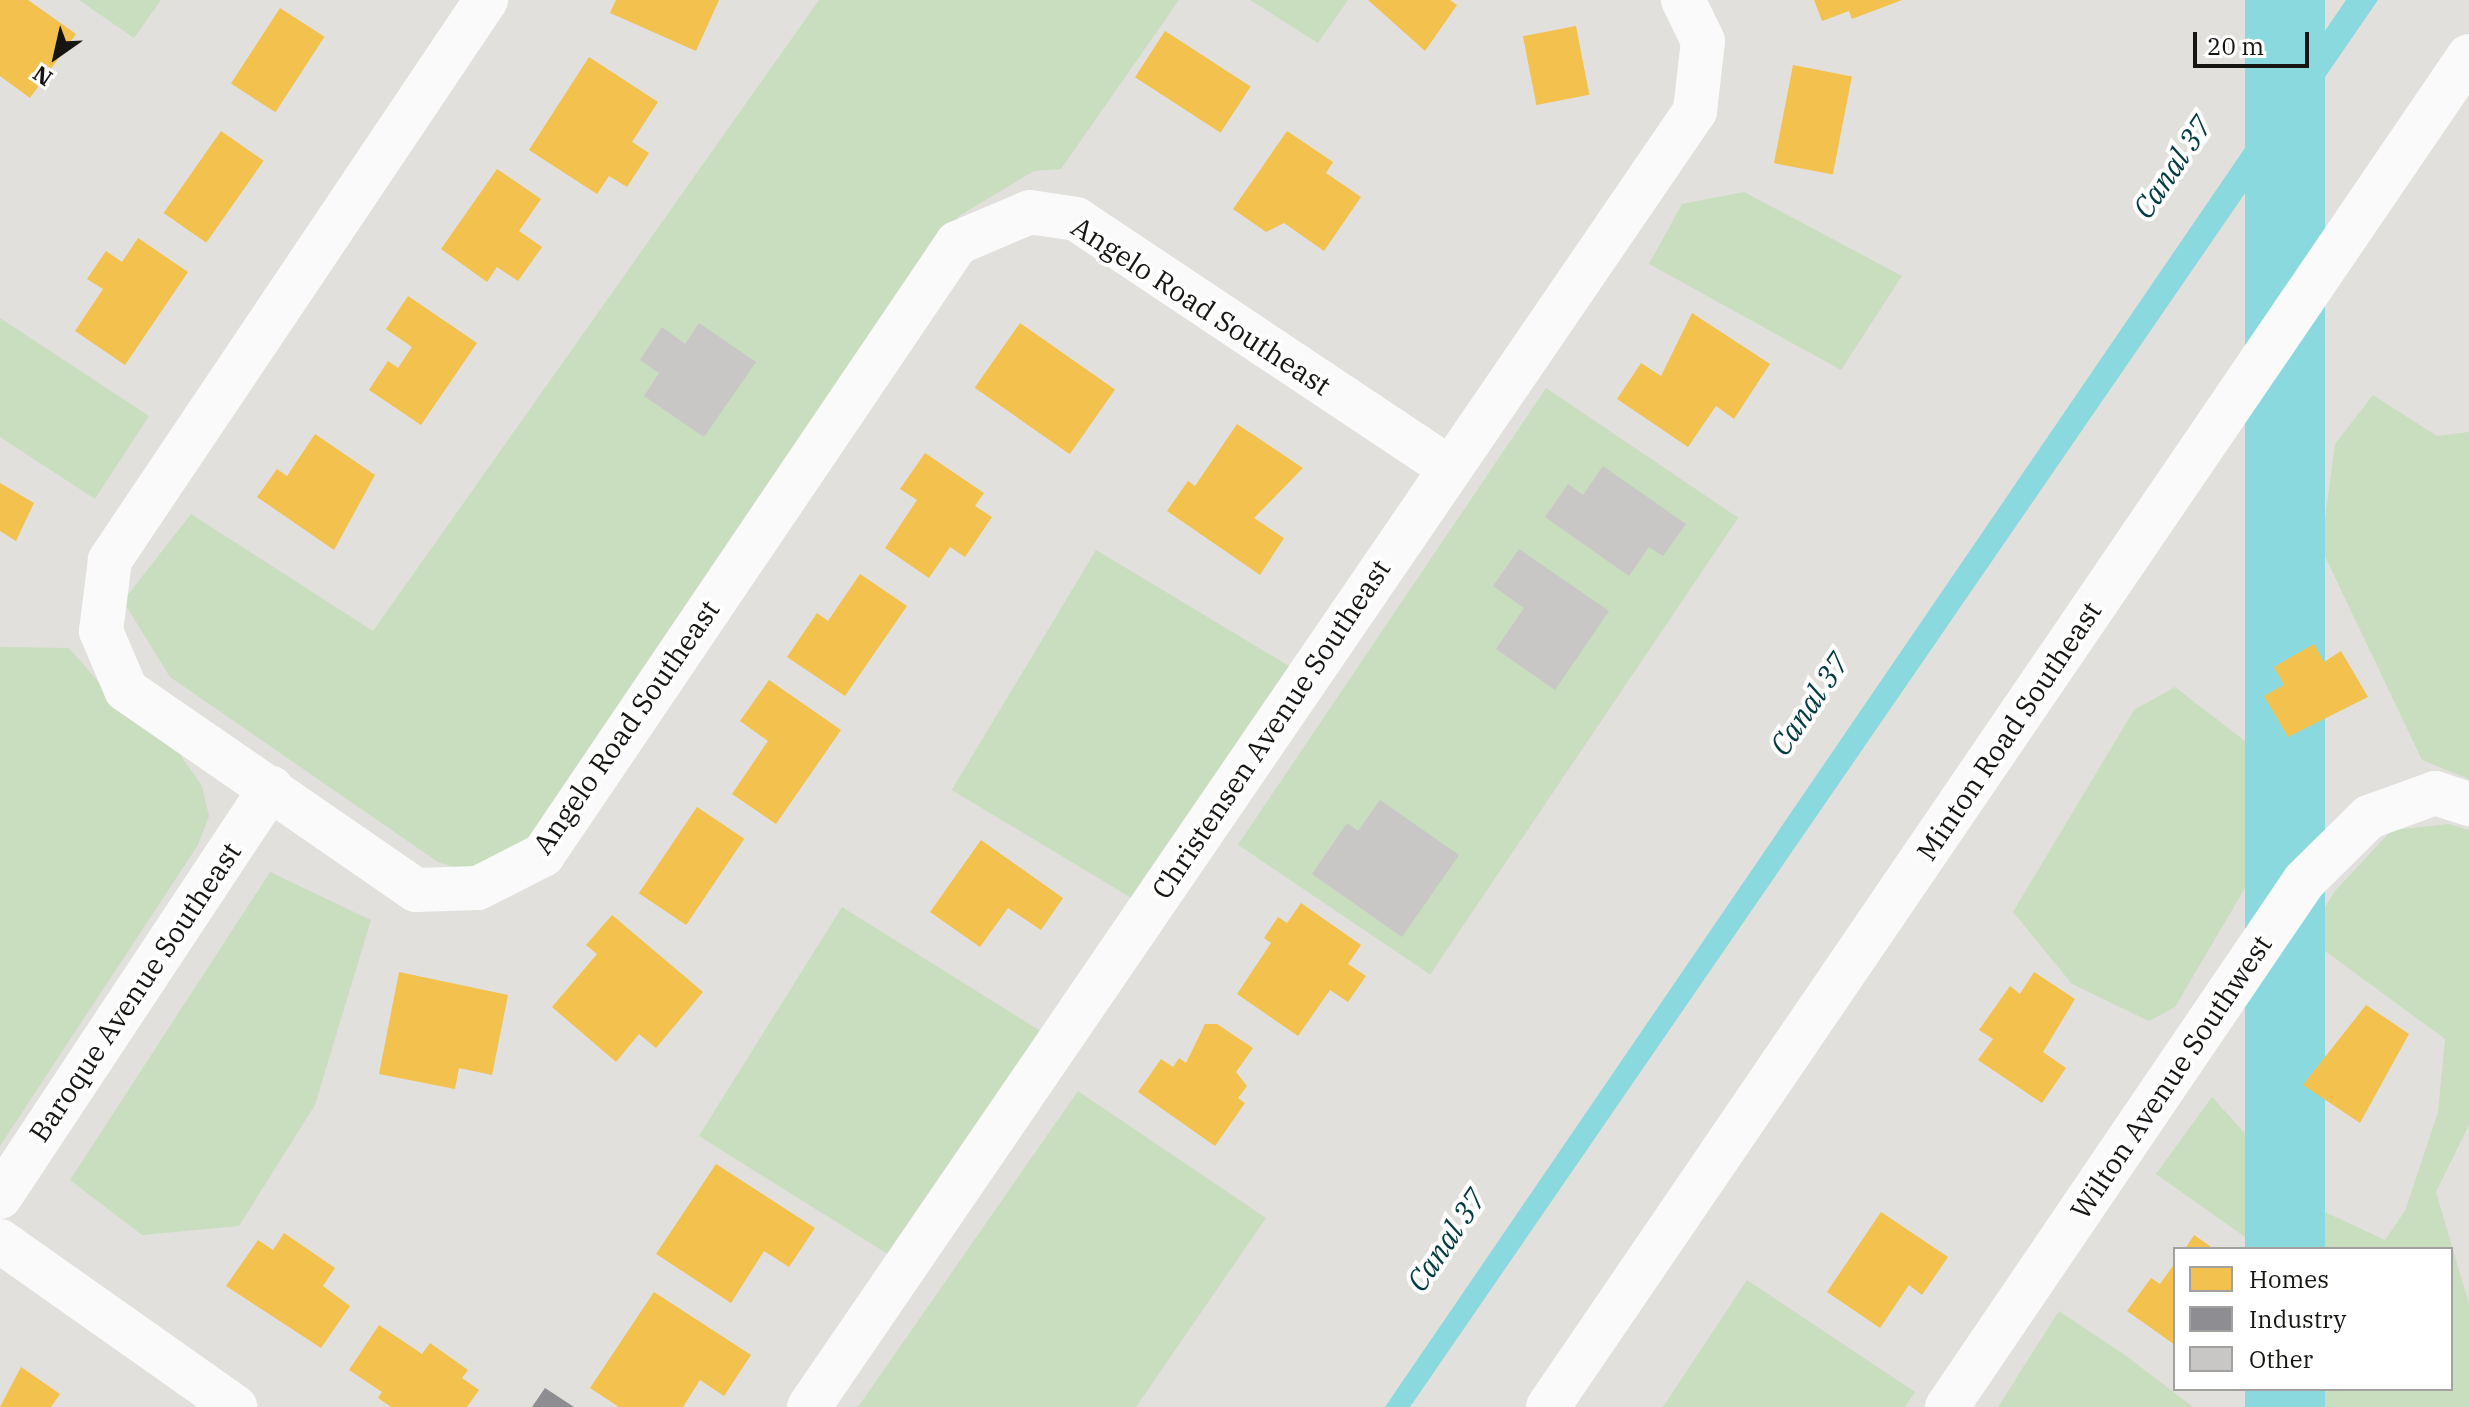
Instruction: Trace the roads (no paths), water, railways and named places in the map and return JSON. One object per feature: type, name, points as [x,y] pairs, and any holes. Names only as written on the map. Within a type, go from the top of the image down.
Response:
[{"type":"street","name":"Angelo Road Southeast","points":[[486,0],[110,560],[101,631],[126,690],[416,890],[478,888],[543,855],[957,243],[1030,212],[1076,219],[1449,468]]},
{"type":"street","name":"Christensen Avenue Southeast","points":[[809,1407],[1695,111],[1703,41],[1683,0]]},
{"type":"street","name":"Minton Road Southeast","points":[[1548,1407],[2469,56]]},
{"type":"street","name":"Baroque Avenue Southeast","points":[[0,1197],[271,788]]},
{"type":"street","name":"Wilton Avenue Southwest","points":[[1947,1407],[2304,881],[2369,817],[2452,798]]},
{"type":"street","points":[[0,1241],[235,1407]]},
{"type":"water","points":[[2245,0],[2325,0],[2325,1247],[2245,1247]]},
{"type":"water","points":[[2346,0],[2378,0],[1410,1407],[1385,1407]]},
{"type":"water","points":[[2245,1391],[2325,1391],[2325,1407],[2245,1407]]},
{"type":"water label","name":"Canal 37","points":[[2172,167]]},
{"type":"water label","name":"Canal 37","points":[[1809,704]]},
{"type":"water label","name":"Canal 37","points":[[1446,1240]]}]
